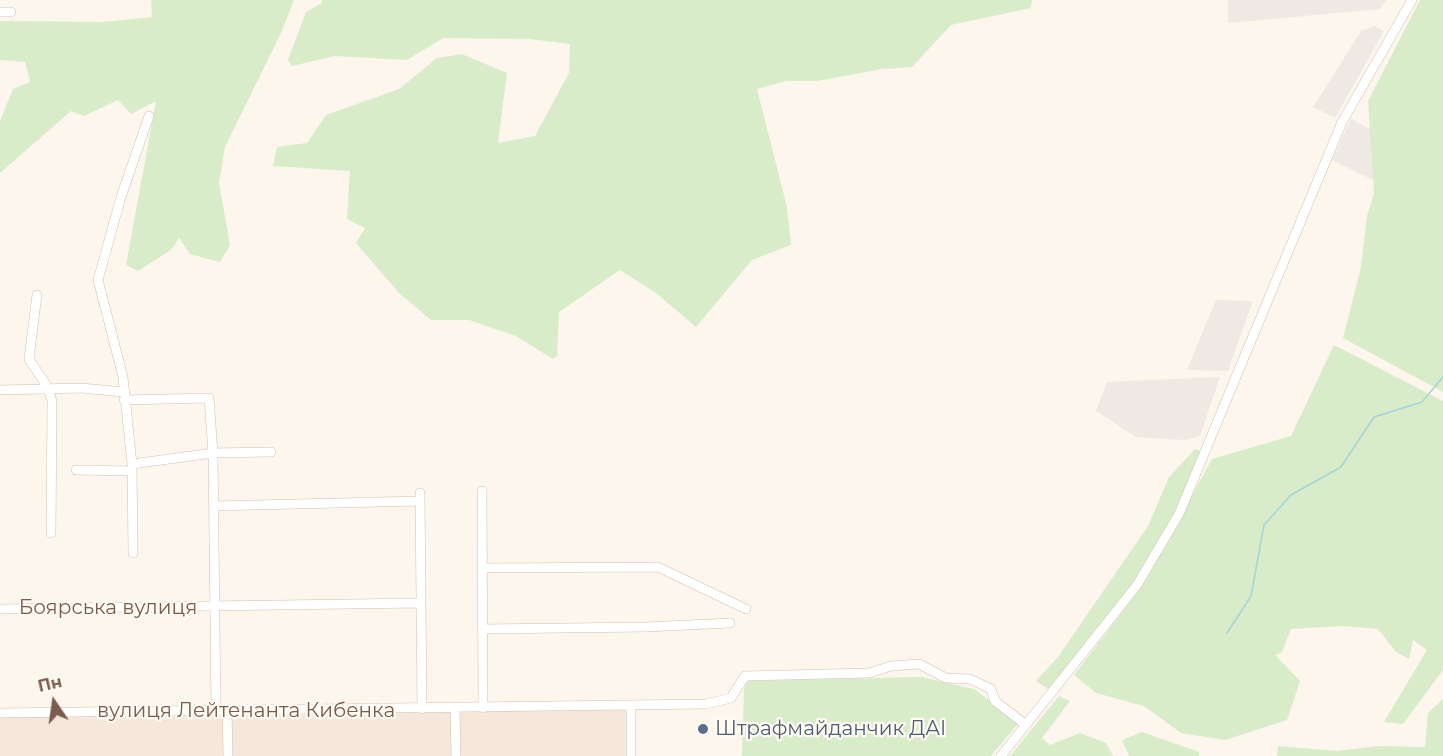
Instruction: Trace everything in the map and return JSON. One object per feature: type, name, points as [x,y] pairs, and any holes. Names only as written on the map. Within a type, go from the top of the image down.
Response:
[{"type":"street","points":[[1000,756],[1137,585],[1179,513],[1342,122],[1412,0]]},
{"type":"street","points":[[0,12],[11,12]]},
{"type":"street","points":[[133,554],[132,467],[123,396],[123,377],[98,280],[121,197],[149,116]]},
{"type":"street","points":[[37,295],[29,359],[48,388],[52,401],[51,533]]},
{"type":"street","points":[[0,390],[81,388],[123,396],[209,398],[213,453],[217,608],[216,711]]},
{"type":"street","points":[[76,470],[132,467],[213,453],[271,452]]},
{"type":"street","points":[[482,491],[483,708],[631,707],[721,702],[731,698],[745,676],[869,673],[891,666],[919,664],[946,678],[970,679],[991,689],[995,701],[1026,725]]},
{"type":"street","points":[[214,506],[420,497],[419,603],[422,709]]},
{"type":"street","points":[[482,568],[658,567],[746,609]]},
{"type":"street","name":"Боярська вулиця","points":[[0,609],[217,608],[419,603]]},
{"type":"street","points":[[482,629],[646,627],[730,623]]},
{"type":"street","points":[[631,707],[631,756]]},
{"type":"street","name":"вулиця Лейтенанта Кибенка","points":[[0,713],[483,708]]},
{"type":"street","points":[[455,709],[456,756]]},
{"type":"street","points":[[227,711],[228,756]]},
{"type":"shaded area","points":[[1228,0],[1386,0],[1380,9],[1228,23]]},
{"type":"shaded area","points":[[1375,26],[1384,31],[1335,118],[1313,107],[1361,31]]},
{"type":"shaded area","points":[[1351,119],[1376,132],[1377,182],[1332,160]]},
{"type":"shaded area","points":[[1216,300],[1253,301],[1228,371],[1187,370]]},
{"type":"shaded area","points":[[1220,377],[1200,436],[1185,440],[1136,437],[1096,411],[1107,382]]},
{"type":"shaded area","points":[[628,709],[628,756],[0,756],[0,717],[221,716]]},
{"type":"green space","points":[[151,0],[294,0],[281,33],[225,147],[219,183],[230,245],[220,262],[190,254],[179,238],[171,250],[138,271],[126,265],[156,101],[131,114],[118,100],[84,116],[71,111],[0,173],[0,121],[13,89],[30,82],[25,62],[0,60],[0,21],[103,22],[152,17]]},
{"type":"green space","points":[[322,0],[1032,0],[1031,8],[951,25],[912,67],[882,69],[817,81],[786,81],[757,89],[787,207],[791,245],[752,260],[696,327],[656,293],[620,270],[559,312],[557,356],[553,359],[516,336],[469,320],[431,320],[399,293],[356,243],[365,228],[347,219],[350,171],[273,166],[277,147],[307,143],[326,115],[399,89],[437,58],[462,54],[507,73],[498,143],[535,136],[569,73],[570,44],[530,39],[443,38],[407,60],[335,56],[292,66],[288,60],[306,12],[322,3]]},
{"type":"green space","points":[[1420,0],[1443,0],[1443,392],[1343,338],[1361,267],[1367,216],[1374,193],[1368,101]]},
{"type":"green space","points":[[1334,345],[1443,401],[1443,670],[1403,724],[1384,722],[1427,650],[1413,640],[1409,659],[1396,652],[1378,629],[1344,626],[1291,629],[1282,652],[1275,655],[1300,681],[1287,720],[1225,740],[1181,733],[1144,706],[1096,693],[1074,675],[1142,586],[1212,459],[1291,436]]},
{"type":"green space","points":[[1195,449],[1200,451],[1175,513],[1136,584],[1048,689],[1036,681],[1058,657],[1148,526],[1169,477]]},
{"type":"green space","points":[[921,677],[974,689],[1014,718],[1017,725],[991,756],[742,756],[744,688],[748,681]]},
{"type":"green space","points":[[1059,696],[1070,701],[1042,738],[1050,745],[1080,733],[1106,743],[1113,756],[1010,756]]},
{"type":"green space","points":[[1443,699],[1443,756],[1277,756],[1278,746],[1337,751],[1378,746],[1425,747],[1428,713]]},
{"type":"green space","points":[[1142,732],[1199,752],[1199,756],[1129,756],[1122,740]]},
{"type":"waterway","points":[[1227,633],[1251,596],[1264,525],[1291,495],[1341,467],[1374,417],[1422,402],[1443,377]]},
{"type":"place","name":"Штрафмайданчик ДАІ","points":[[703,729]]}]
